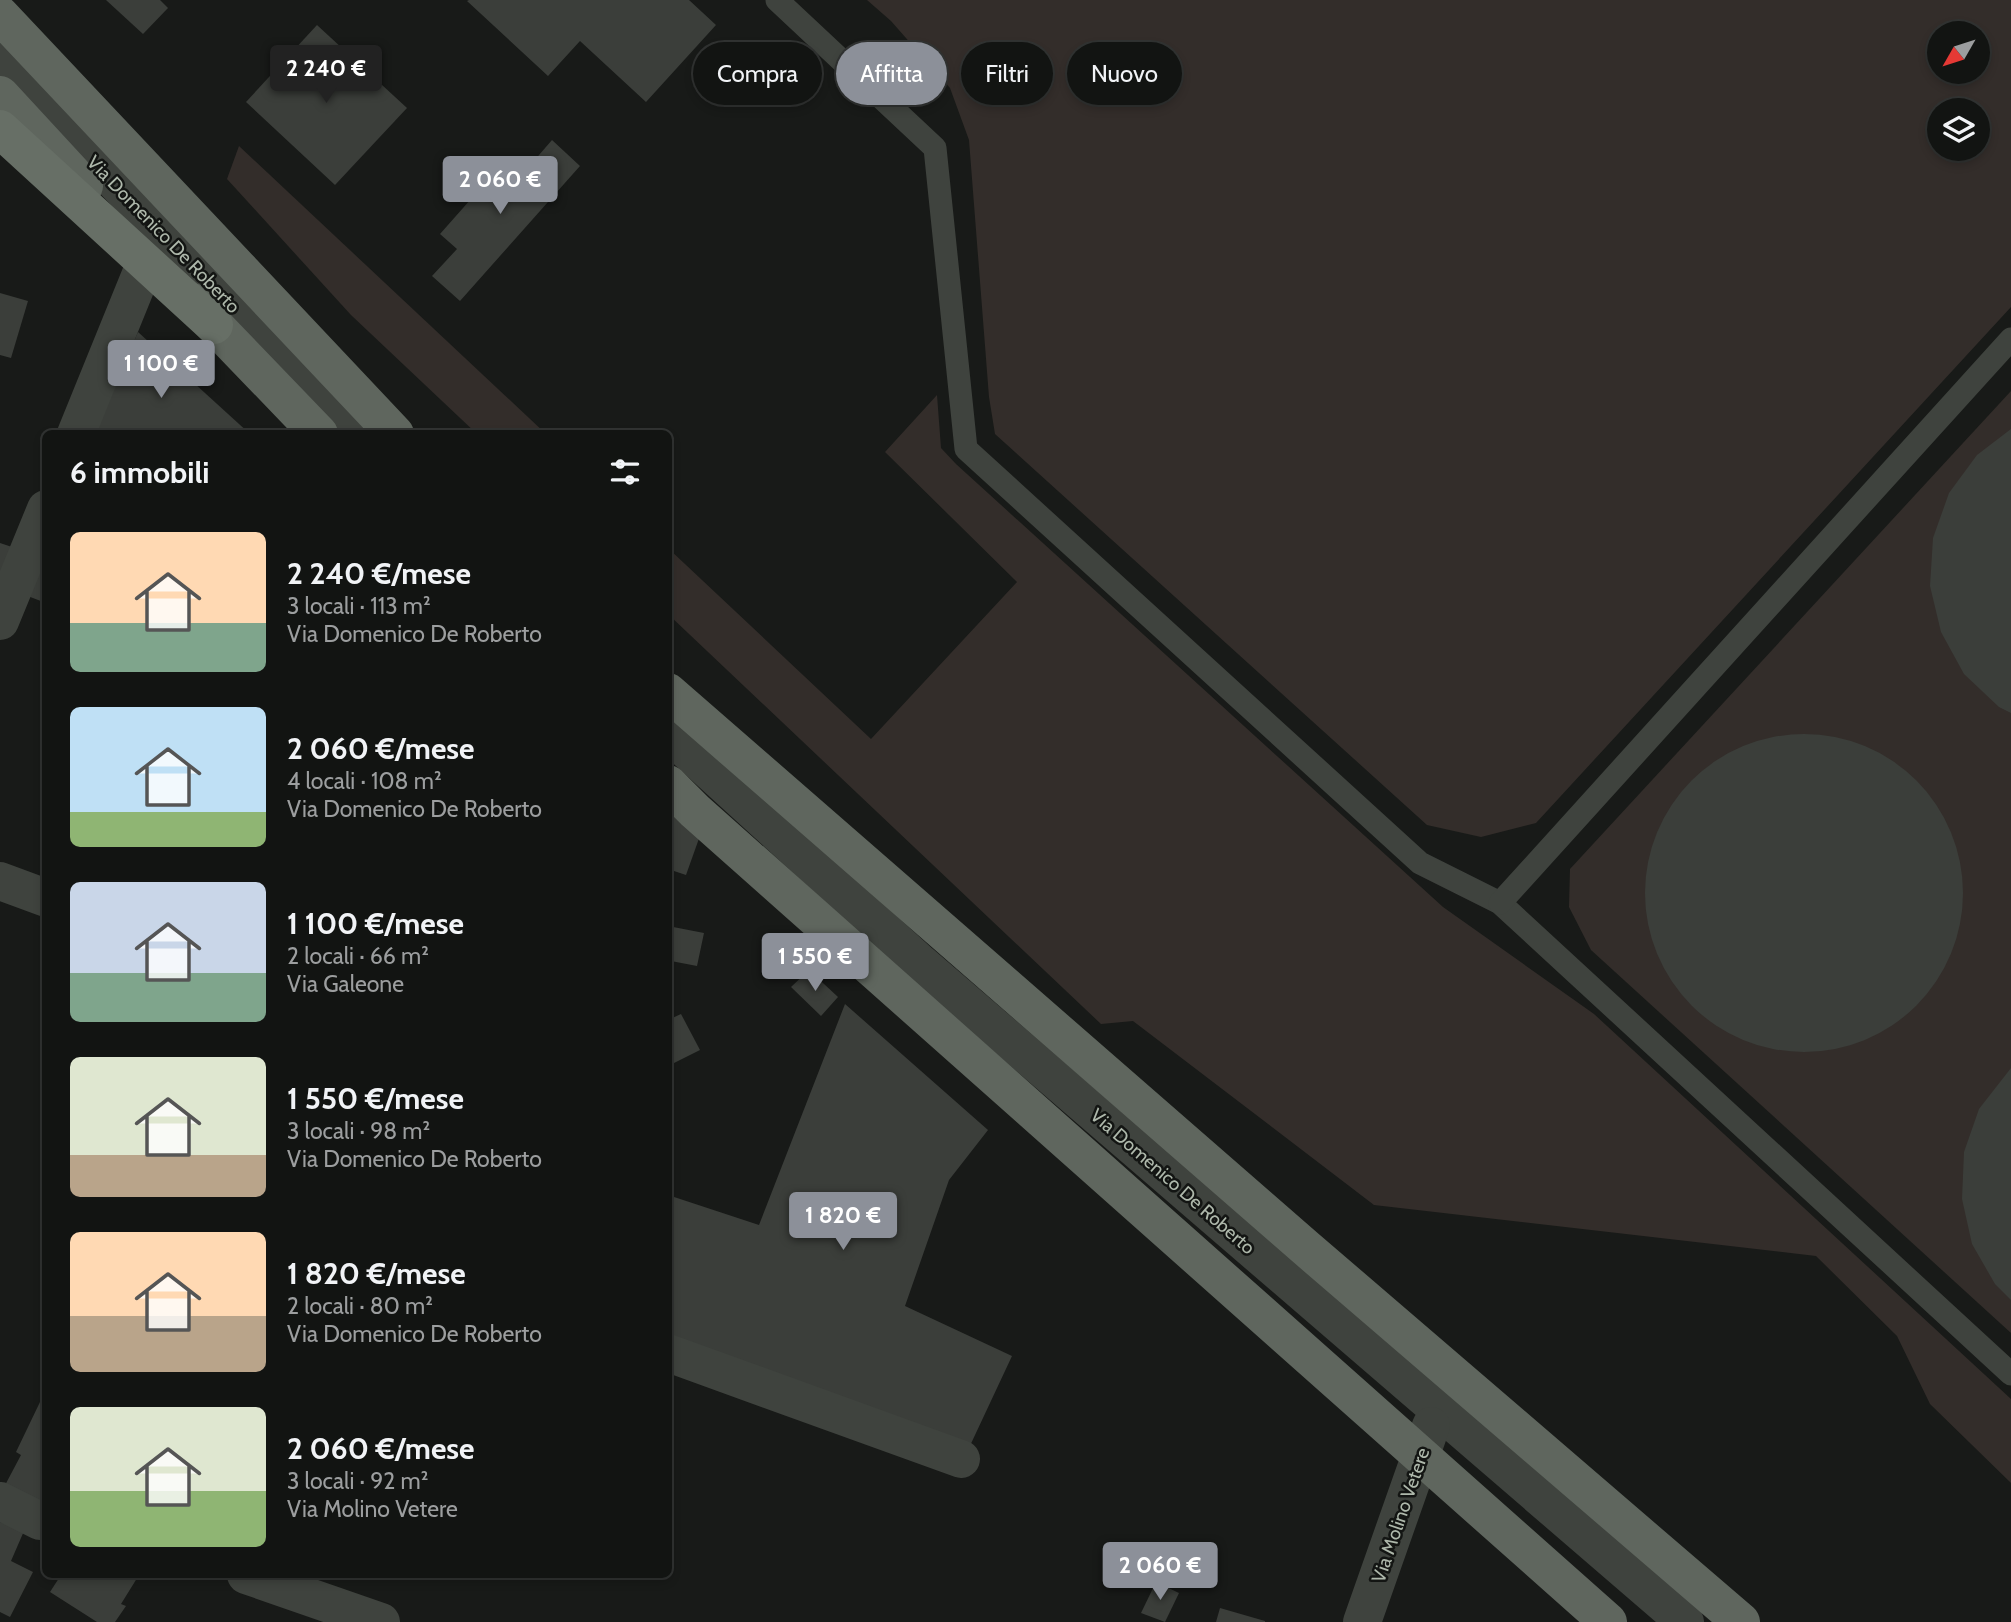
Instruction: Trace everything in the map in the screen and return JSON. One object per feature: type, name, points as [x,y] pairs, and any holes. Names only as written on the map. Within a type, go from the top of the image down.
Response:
[{"type":"highway","points":[[0,15],[391,430]]},
{"type":"highway","points":[[0,95],[315,430]]},
{"type":"highway","points":[[0,129],[214,325]]},
{"type":"highway","points":[[672,695],[1306,1248],[1741,1622]]},
{"type":"highway","points":[[672,788],[1608,1622]]},
{"type":"street","name":"Via Domenico De Roberto","points":[[0,61],[282,357],[357,430]]},
{"type":"street","points":[[78,430],[159,229]]},
{"type":"street","points":[[0,621],[42,519]]},
{"type":"street","name":"Via Domenico De Roberto","points":[[672,737],[919,963],[1685,1622]]},
{"type":"street","points":[[0,881],[42,897]]},
{"type":"street","points":[[672,1354],[961,1459]]},
{"type":"street","name":"Via Molino Vetere","points":[[1363,1622],[1437,1409]]},
{"type":"street","points":[[0,1501],[42,1521]]},
{"type":"street","points":[[255,1578],[381,1622]]},
{"type":"lane","points":[[777,0],[935,148],[966,449],[1420,863],[1500,903],[2011,1374]]},
{"type":"lane","points":[[1500,903],[2011,339]]},
{"type":"shaded area","points":[[867,0],[2011,0],[2011,307],[1536,823],[1481,837],[1427,825],[995,434],[989,397],[969,140],[947,85],[947,42],[909,42]]},
{"type":"shaded area","points":[[239,146],[542,430],[473,430],[351,315],[227,179]]},
{"type":"shaded area","points":[[2011,391],[2011,1333],[1591,950],[1569,907],[1570,869]]},
{"type":"shaded area","points":[[937,395],[941,448],[956,464],[1443,907],[1594,1014],[2011,1399],[2011,1483],[1930,1404],[1897,1336],[1816,1256],[1374,1205],[1133,1021],[1101,1024],[672,618],[672,552],[871,739],[1017,582],[885,452]]},
{"type":"building","points":[[106,0],[160,0],[168,8],[143,34]]},
{"type":"building","points":[[689,0],[716,25],[701,42],[693,42],[693,50],[646,102],[580,41],[548,76],[467,1]]},
{"type":"building","points":[[317,25],[407,108],[335,185],[246,102]]},
{"type":"building","points":[[552,140],[580,166],[460,301],[432,276],[457,249],[440,234],[509,156],[526,170]]},
{"type":"building","points":[[0,293],[28,301],[11,358],[0,355]]},
{"type":"building","points":[[138,332],[246,430],[96,430]]},
{"type":"building","points":[[2011,429],[2011,713],[1999,707],[1964,674],[1941,632],[1930,586],[1933,538],[1949,493],[1977,455]]},
{"type":"building","points":[[0,543],[12,547],[0,574]]},
{"type":"building","points":[[42,556],[42,601],[25,595]]},
{"type":"building","points":[[1804,734],[1835,737],[1865,746],[1905,770],[1927,792],[1951,832],[1960,862],[1963,893],[1960,924],[1951,954],[1927,994],[1905,1016],[1865,1040],[1835,1049],[1804,1052],[1773,1049],[1743,1040],[1703,1016],[1681,994],[1657,954],[1648,924],[1645,893],[1648,862],[1657,832],[1681,792],[1703,770],[1743,746],[1773,737]]},
{"type":"building","points":[[672,804],[707,816],[686,875],[672,870]]},
{"type":"building","points":[[672,927],[704,933],[697,966],[672,961]]},
{"type":"building","points":[[809,970],[838,997],[821,1016],[791,987]]},
{"type":"building","points":[[845,1004],[988,1130],[949,1180],[905,1306],[1012,1356],[968,1450],[672,1340],[672,1196],[759,1225]]},
{"type":"building","points":[[681,1014],[700,1050],[672,1064],[672,1018]]},
{"type":"building","points":[[2011,1068],[2011,1300],[1995,1284],[1972,1244],[1962,1199],[1964,1152],[1979,1109]]},
{"type":"building","points":[[40,1402],[42,1403],[42,1501],[38,1507],[3,1489],[21,1455],[16,1452]]},
{"type":"building","points":[[0,1522],[24,1531],[11,1561],[33,1572],[10,1617],[0,1612]]},
{"type":"building","points":[[59,1578],[137,1578],[121,1604],[126,1606],[115,1622],[97,1622],[50,1592]]},
{"type":"building","points":[[1156,1582],[1179,1593],[1165,1622],[1141,1613]]},
{"type":"building","points":[[1220,1608],[1265,1621],[1265,1622],[1216,1622]]}]
